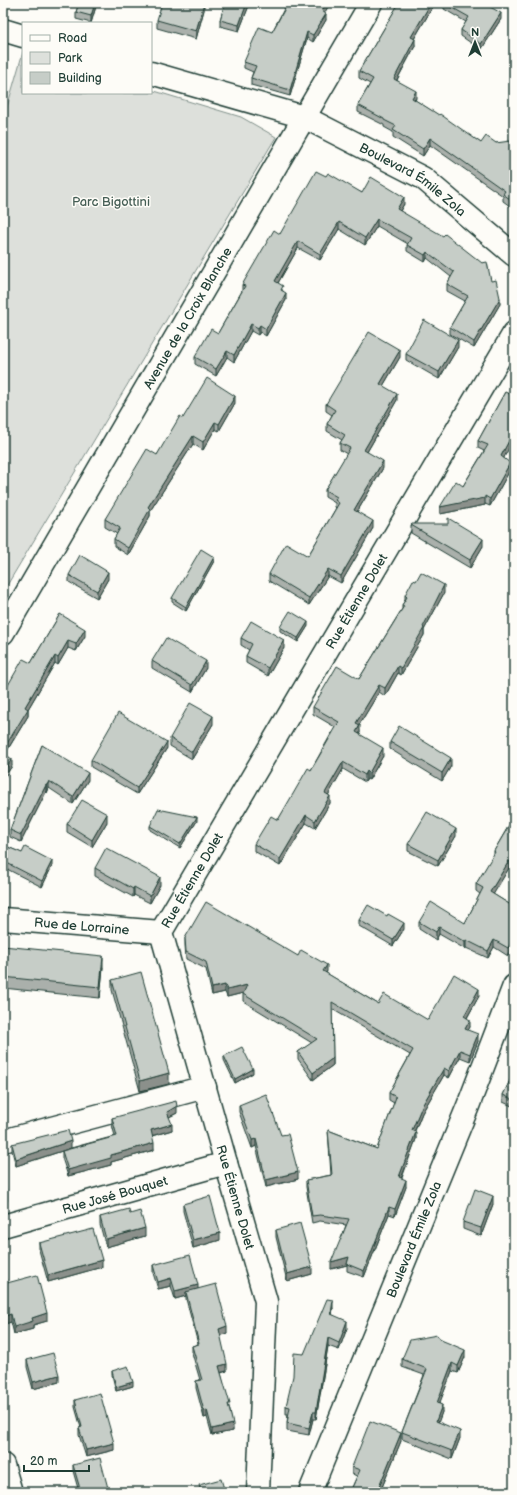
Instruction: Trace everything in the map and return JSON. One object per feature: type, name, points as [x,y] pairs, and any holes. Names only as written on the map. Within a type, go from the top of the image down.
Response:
[{"type":"street","name":"Avenue de la Croix Blanche","points":[[3,632],[371,3]]},
{"type":"street","points":[[3,30],[22,36]]},
{"type":"street","name":"Boulevard Émile Zola","points":[[152,72],[304,117],[423,178],[514,255]]},
{"type":"street","name":"Rue Étienne Dolet","points":[[258,1492],[266,1301],[161,932],[514,333]]},
{"type":"street","name":"Rue de Lorraine","points":[[3,919],[161,932]]},
{"type":"street","name":"Boulevard Émile Zola","points":[[310,1492],[468,1106],[514,986]]},
{"type":"street","points":[[3,1141],[205,1087]]},
{"type":"street","name":"Rue José Bouquet","points":[[3,1226],[226,1163]]},
{"type":"street","points":[[3,1465],[11,1492]]},
{"type":"green space","name":"Parc Bigottini","points":[[22,55],[22,94],[152,94],[152,90],[241,117],[276,137],[3,592],[3,407],[8,405],[3,388],[3,121]]},
{"type":"building","points":[[79,3],[95,3],[91,16],[76,12]]},
{"type":"building","points":[[162,3],[204,3],[196,31],[157,20]]},
{"type":"building","points":[[225,3],[247,3],[239,25],[220,20]]},
{"type":"building","points":[[288,3],[326,3],[322,11],[326,14],[313,35],[307,32],[290,90],[251,78],[256,66],[244,62],[259,27],[272,32]]},
{"type":"building","points":[[399,3],[431,3],[411,37],[415,39],[394,79],[416,91],[412,98],[439,115],[440,114],[481,143],[486,136],[496,143],[510,141],[514,143],[514,202],[503,194],[505,191],[430,138],[423,149],[393,130],[396,126],[358,105],[373,79],[359,71]]},
{"type":"building","points":[[444,3],[483,3],[501,13],[481,44],[461,30],[469,17]]},
{"type":"building","points":[[316,171],[326,176],[328,173],[362,193],[371,177],[404,197],[397,209],[443,236],[445,234],[482,263],[487,262],[491,281],[496,280],[500,298],[474,342],[450,327],[468,296],[447,284],[454,272],[427,252],[425,255],[407,245],[411,238],[377,219],[365,238],[339,222],[320,254],[298,241],[275,281],[283,286],[281,290],[286,293],[266,329],[260,325],[258,328],[251,324],[234,355],[227,351],[216,369],[195,357],[211,329],[218,333],[245,286],[242,285],[274,230],[280,234]]},
{"type":"building","points":[[424,320],[458,340],[439,372],[406,354]]},
{"type":"building","points":[[369,332],[400,350],[380,384],[397,394],[364,450],[383,461],[354,510],[373,521],[341,576],[328,569],[309,598],[269,574],[286,543],[308,556],[339,503],[335,500],[337,497],[325,490],[350,448],[340,443],[345,435],[327,424],[335,410],[326,404]]},
{"type":"building","points":[[207,378],[235,396],[219,424],[215,422],[203,442],[193,436],[148,507],[150,509],[128,548],[114,539],[120,528],[105,519],[147,449],[157,455],[180,416],[183,418]]},
{"type":"building","points":[[505,392],[514,396],[514,431],[501,456],[510,463],[490,499],[485,496],[485,498],[440,507],[456,481],[463,486],[488,445],[478,441]]},
{"type":"building","points":[[448,518],[483,539],[470,560],[411,525],[448,524]]},
{"type":"building","points":[[201,549],[214,557],[186,607],[172,598]]},
{"type":"building","points":[[80,555],[108,572],[97,591],[69,575]]},
{"type":"building","points":[[421,572],[444,585],[423,627],[424,628],[401,668],[398,666],[385,688],[379,685],[356,723],[360,725],[356,732],[383,748],[369,773],[367,771],[365,775],[343,762],[325,793],[330,796],[315,821],[306,815],[280,859],[254,844],[271,816],[278,820],[308,768],[311,770],[339,722],[313,707],[337,666],[359,679],[404,606],[402,605],[407,597],[405,595],[413,580],[416,581]]},
{"type":"building","points":[[290,611],[308,622],[298,638],[280,627]]},
{"type":"building","points":[[60,614],[85,629],[76,644],[68,641],[58,658],[55,656],[25,707],[28,709],[3,750],[3,694],[23,659],[31,663]]},
{"type":"building","points":[[251,621],[284,640],[268,668],[246,656],[252,644],[241,638]]},
{"type":"building","points":[[166,638],[206,661],[192,685],[152,661]]},
{"type":"building","points":[[190,703],[213,716],[192,752],[170,738]]},
{"type":"building","points":[[118,713],[167,742],[137,788],[91,760]]},
{"type":"building","points":[[399,726],[451,758],[442,773],[390,742]]},
{"type":"building","points":[[42,745],[88,773],[73,797],[49,781],[21,835],[10,830]]},
{"type":"building","points":[[3,753],[12,759],[3,772]]},
{"type":"building","points":[[82,800],[107,814],[92,840],[67,824]]},
{"type":"building","points":[[514,804],[514,814],[509,811]]},
{"type":"building","points":[[158,809],[197,817],[180,844],[150,826]]},
{"type":"building","points":[[427,812],[456,829],[438,860],[408,844]]},
{"type":"building","points":[[514,817],[514,864],[509,861],[490,892],[514,907],[514,938],[508,948],[494,940],[488,951],[466,940],[465,942],[439,927],[436,932],[419,922],[431,902],[465,923],[483,888],[476,884]]},
{"type":"building","points":[[3,845],[22,853],[25,847],[52,861],[42,881],[3,861]]},
{"type":"building","points":[[106,848],[160,877],[150,896],[134,887],[133,889],[95,868]]},
{"type":"building","points":[[206,902],[298,956],[301,950],[327,965],[323,971],[378,1004],[384,994],[428,1020],[454,974],[479,989],[464,1016],[470,1020],[465,1029],[478,1034],[470,1054],[460,1050],[449,1071],[444,1068],[422,1106],[412,1130],[416,1132],[399,1177],[406,1180],[395,1209],[389,1207],[364,1271],[347,1264],[349,1257],[331,1262],[349,1219],[320,1215],[312,1216],[306,1180],[332,1175],[328,1130],[377,1149],[396,1097],[389,1093],[413,1050],[332,1002],[333,1058],[313,1073],[298,1052],[317,1039],[243,994],[247,985],[227,990],[225,985],[212,988],[206,962],[186,952],[185,938]]},
{"type":"building","points":[[368,905],[387,916],[388,914],[404,923],[393,940],[359,920]]},
{"type":"building","points":[[3,946],[103,956],[100,987],[3,977]]},
{"type":"building","points":[[141,972],[169,1073],[140,1081],[112,980]]},
{"type":"building","points":[[242,1047],[253,1069],[235,1079],[224,1056]]},
{"type":"building","points":[[514,1072],[514,1100],[503,1095]]},
{"type":"building","points":[[266,1094],[281,1135],[288,1134],[298,1172],[266,1180],[256,1139],[252,1140],[239,1105]]},
{"type":"building","points":[[176,1101],[177,1106],[167,1112],[172,1124],[151,1130],[154,1143],[111,1155],[111,1158],[68,1170],[62,1151],[117,1136],[112,1118]]},
{"type":"building","points":[[68,1130],[71,1141],[16,1159],[12,1144]]},
{"type":"building","points":[[3,1177],[7,1193],[3,1194]]},
{"type":"building","points":[[475,1189],[493,1196],[481,1228],[463,1222]]},
{"type":"building","points":[[210,1196],[220,1233],[193,1240],[183,1204]]},
{"type":"building","points":[[129,1209],[130,1214],[140,1211],[145,1228],[106,1239],[100,1217]]},
{"type":"building","points":[[300,1223],[312,1267],[287,1274],[276,1230]]},
{"type":"building","points":[[93,1229],[102,1260],[48,1275],[39,1243]]},
{"type":"building","points":[[190,1255],[198,1285],[175,1291],[171,1278],[158,1282],[153,1265]]},
{"type":"building","points":[[3,1270],[7,1283],[37,1275],[47,1313],[32,1318],[33,1321],[14,1327],[11,1314],[5,1316],[3,1307]]},
{"type":"building","points":[[216,1284],[227,1326],[219,1329],[227,1364],[219,1366],[230,1404],[228,1404],[233,1424],[212,1429],[207,1410],[204,1411],[196,1381],[202,1380],[192,1346],[199,1344],[186,1292]]},
{"type":"building","points":[[327,1299],[333,1300],[331,1314],[347,1321],[339,1343],[328,1338],[316,1412],[313,1412],[309,1428],[287,1423],[290,1407],[286,1406],[293,1376],[294,1353],[304,1354]]},
{"type":"building","points":[[437,1335],[441,1340],[465,1350],[458,1366],[452,1363],[437,1403],[442,1405],[436,1421],[460,1431],[452,1451],[402,1432],[427,1369],[402,1359],[410,1340]]},
{"type":"building","points":[[53,1353],[59,1375],[33,1382],[27,1360]]},
{"type":"building","points":[[128,1366],[133,1382],[116,1387],[112,1371]]},
{"type":"building","points":[[100,1393],[114,1443],[86,1450],[79,1428],[82,1427],[75,1400]]},
{"type":"building","points":[[370,1421],[401,1433],[377,1492],[350,1492],[360,1470],[352,1467]]},
{"type":"building","points":[[100,1458],[109,1492],[81,1492],[73,1465]]},
{"type":"building","points":[[221,1479],[225,1492],[201,1492],[199,1485]]}]
